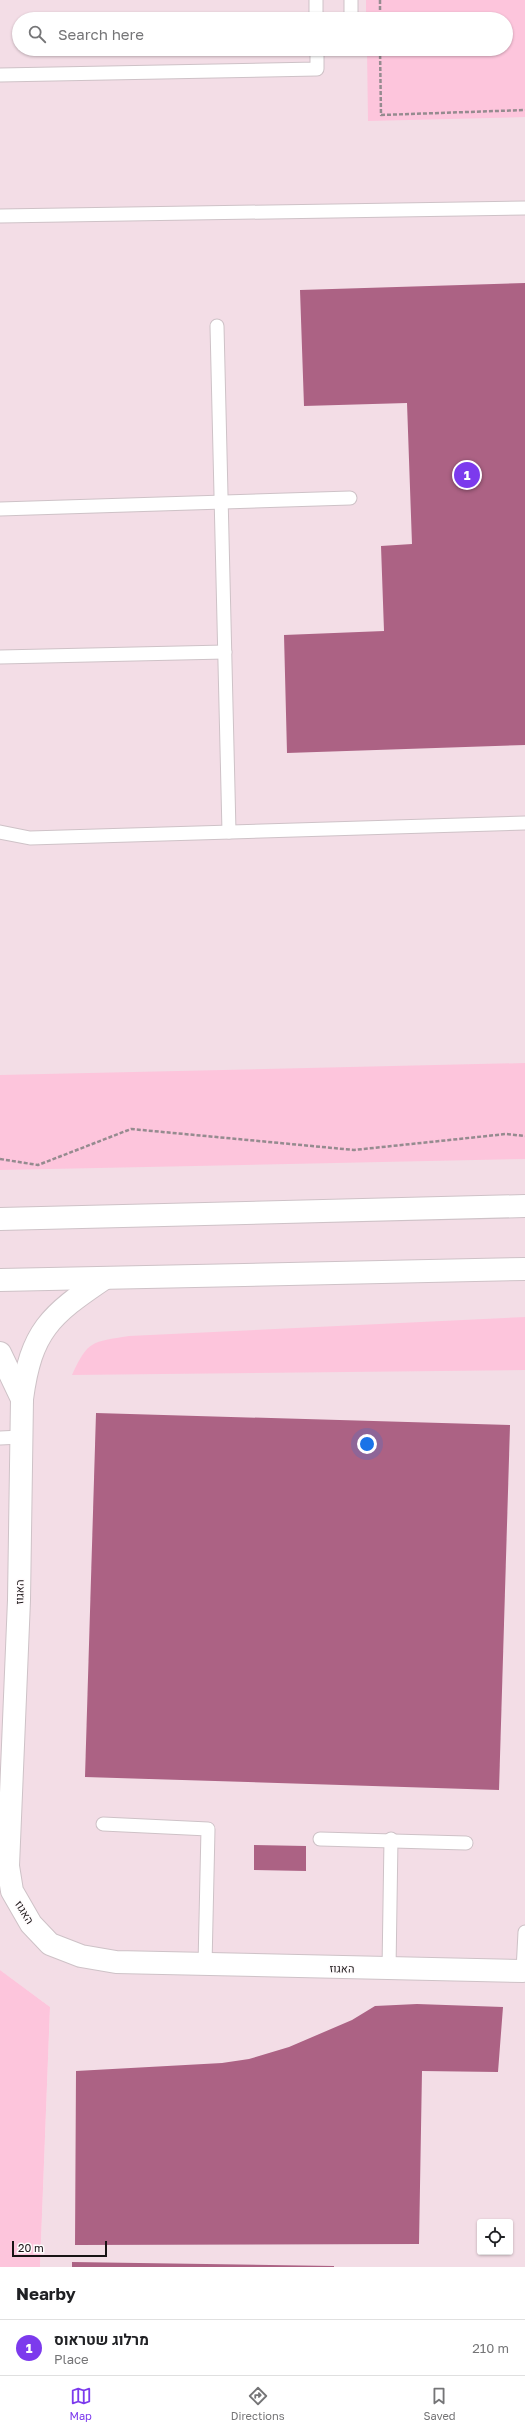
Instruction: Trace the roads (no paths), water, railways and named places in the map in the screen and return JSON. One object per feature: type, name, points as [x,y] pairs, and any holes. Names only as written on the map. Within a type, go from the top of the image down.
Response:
[{"type":"street","points":[[0,1219],[525,1206]]},
{"type":"street","points":[[0,1280],[525,1269]]},
{"type":"street","name":"האגוז","points":[[104,1278],[53,1316],[36,1342],[26,1369],[22,1399],[11,1437],[19,1600],[8,1866],[12,1891],[31,1924],[50,1944],[56,1947],[81,1956],[116,1962],[524,1971]]},
{"type":"street","points":[[0,1353],[22,1399]]},
{"type":"lane","points":[[316,0],[316,12]]},
{"type":"lane","points":[[351,0],[351,12]]},
{"type":"lane","points":[[0,76],[317,69],[317,56]]},
{"type":"lane","points":[[0,216],[525,208]]},
{"type":"lane","points":[[217,326],[229,832]]},
{"type":"lane","points":[[0,509],[350,498]]},
{"type":"lane","points":[[0,657],[225,652]]},
{"type":"lane","points":[[0,832],[30,838],[525,823]]},
{"type":"lane","points":[[103,1824],[208,1829],[205,1965]]},
{"type":"lane","points":[[320,1838],[391,1839],[466,1843]]},
{"type":"lane","points":[[389,1969],[391,1839]]},
{"type":"lane","points":[[524,1971],[525,1932]]},
{"type":"place","name":"מרלוג שטראוס","points":[[467,475]]}]
